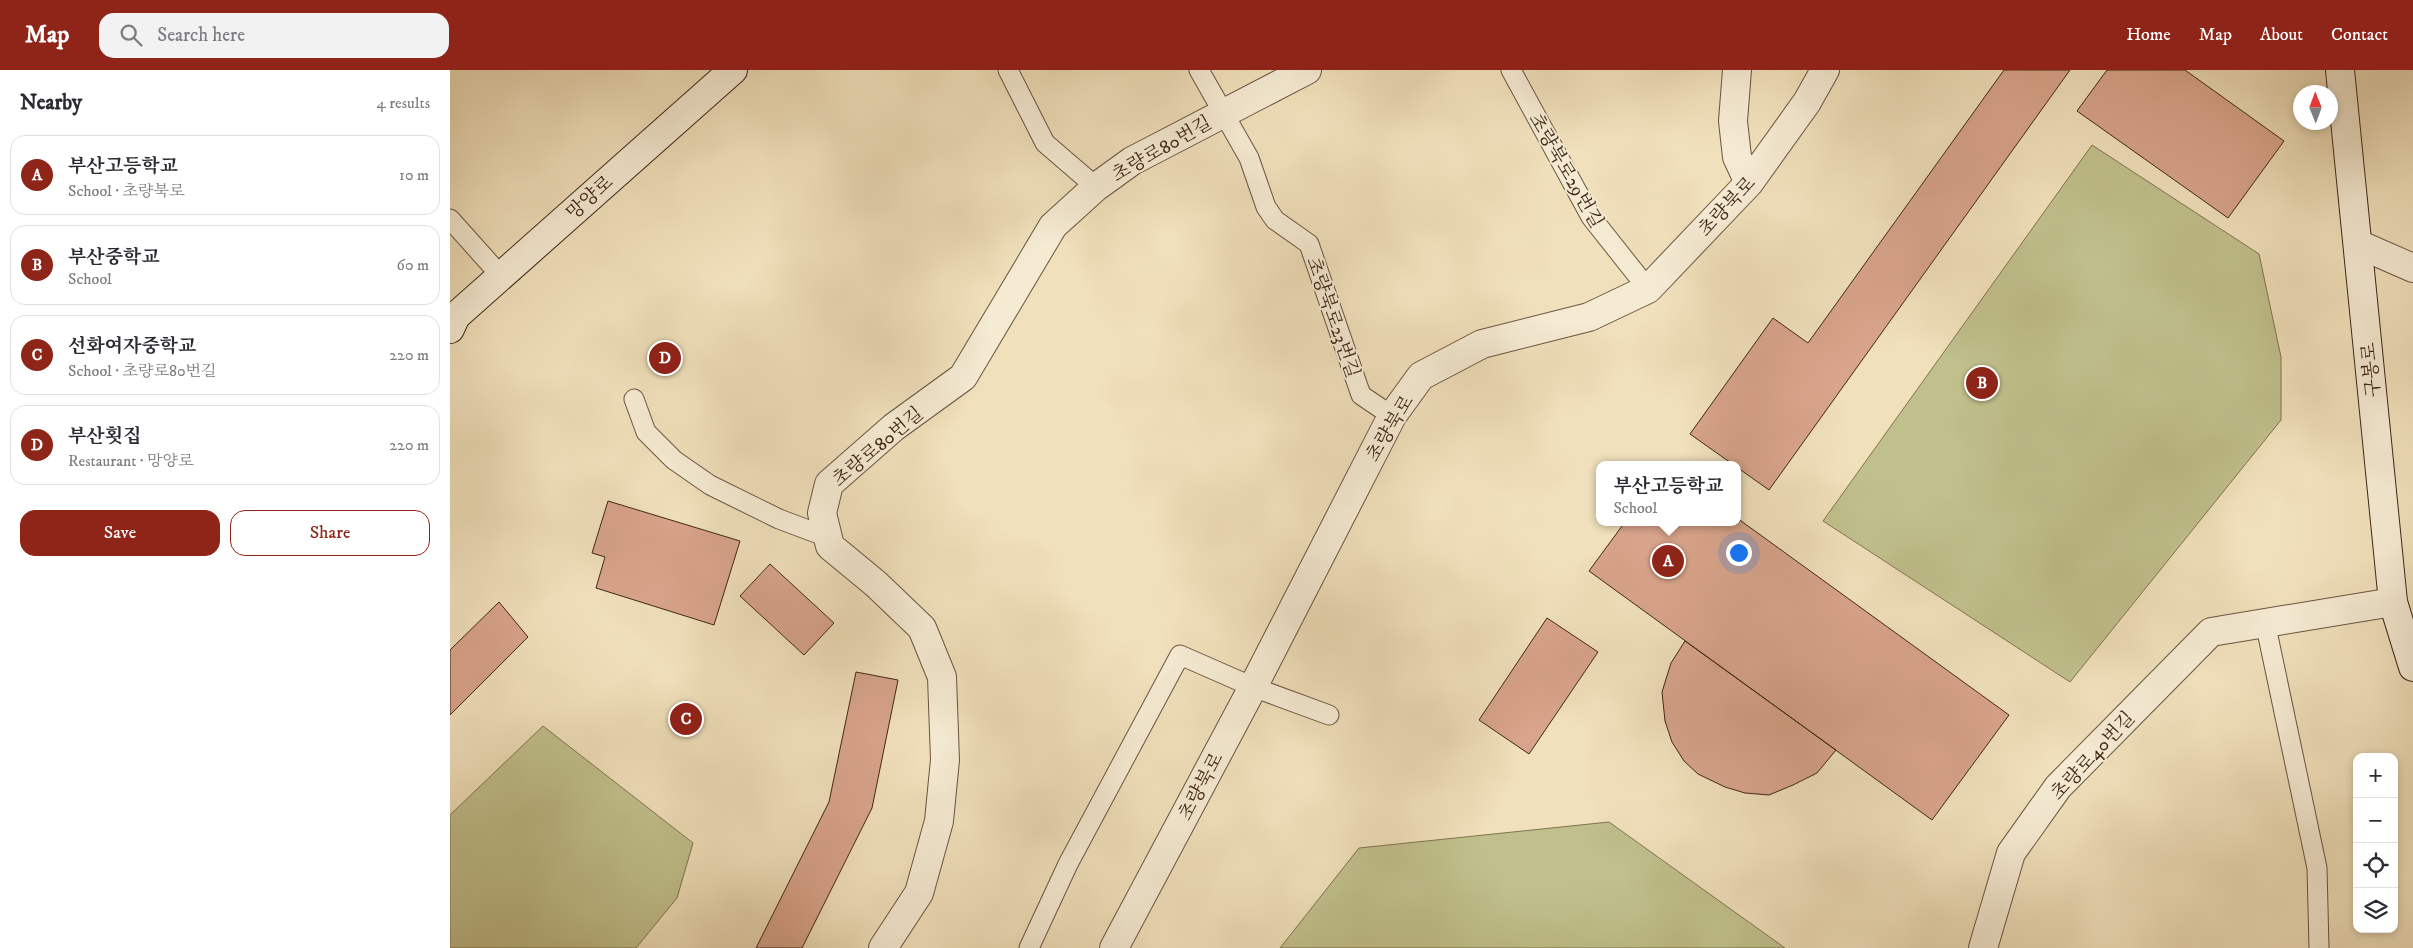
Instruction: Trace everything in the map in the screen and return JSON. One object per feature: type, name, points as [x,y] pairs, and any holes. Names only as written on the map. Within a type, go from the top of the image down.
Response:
[{"type":"street","name":"망양로","points":[[450,328],[456,316],[733,70]]},
{"type":"street","name":"초량로80번길","points":[[883,948],[918,893],[939,821],[945,760],[942,677],[922,628],[876,584],[830,546],[822,513],[829,484],[894,427],[963,377],[1053,226],[1096,187],[1132,161],[1307,70]]},
{"type":"street","points":[[1737,70],[1734,130],[1737,157],[1749,183]]},
{"type":"street","name":"초량북로","points":[[1114,948],[1253,687],[1392,416],[1421,376],[1482,344],[1588,317],[1648,289],[1749,183],[1807,102],[1825,70]]},
{"type":"street","name":"구봉로","points":[[2340,70],[2393,602],[2413,667]]},
{"type":"street","points":[[2358,244],[2413,268]]},
{"type":"street","name":"초량로40번길","points":[[1983,948],[2011,853],[2058,787],[2211,632],[2393,602]]},
{"type":"lane","points":[[1008,70],[1045,143],[1096,187]]},
{"type":"lane","name":"초량북로23번길","points":[[1199,70],[1249,158],[1266,207],[1274,220],[1309,244],[1361,396],[1392,416]]},
{"type":"lane","name":"초량북로29번길","points":[[1511,70],[1591,217],[1648,289]]},
{"type":"lane","points":[[450,219],[501,276]]},
{"type":"lane","points":[[634,399],[646,432],[674,460],[710,485],[779,519],[827,537]]},
{"type":"lane","points":[[2265,622],[2317,868],[2318,948]]},
{"type":"lane","points":[[1029,948],[1068,864],[1180,655],[1253,687],[1329,715]]},
{"type":"green space","points":[[2092,145],[2259,254],[2281,357],[2281,420],[2070,682],[1823,521]]},
{"type":"green space","points":[[543,726],[693,843],[677,898],[636,948],[450,948],[450,815]]},
{"type":"green space","points":[[1609,822],[1785,948],[1280,948],[1359,848]]},
{"type":"building","points":[[2004,70],[2070,70],[1769,490],[1741,470],[1741,461],[1728,461],[1690,434],[1773,318],[1808,343]]},
{"type":"building","points":[[2107,70],[2185,70],[2284,141],[2228,218],[2077,111]]},
{"type":"building","points":[[608,501],[740,541],[714,625],[596,588],[605,557],[592,553]]},
{"type":"building","points":[[1741,521],[2009,715],[1932,820],[1589,571],[1622,526],[1741,526]]},
{"type":"building","points":[[770,564],[834,623],[804,655],[740,596]]},
{"type":"building","points":[[499,602],[528,637],[450,715],[450,650]]},
{"type":"building","points":[[1547,618],[1598,652],[1529,754],[1479,720]]},
{"type":"building","points":[[1685,641],[1836,750],[1817,773],[1769,795],[1745,793],[1725,787],[1698,774],[1684,761],[1672,742],[1665,721],[1662,692],[1671,663]]},
{"type":"building","points":[[856,672],[898,680],[872,808],[802,948],[756,948],[829,802]]},
{"type":"place","name":"부산횟집","points":[[665,358]]},
{"type":"place","name":"부산중학교","points":[[1982,383]]},
{"type":"place","name":"부산고등학교","points":[[1668,561]]},
{"type":"place","name":"선화여자중학교","points":[[686,719]]}]
